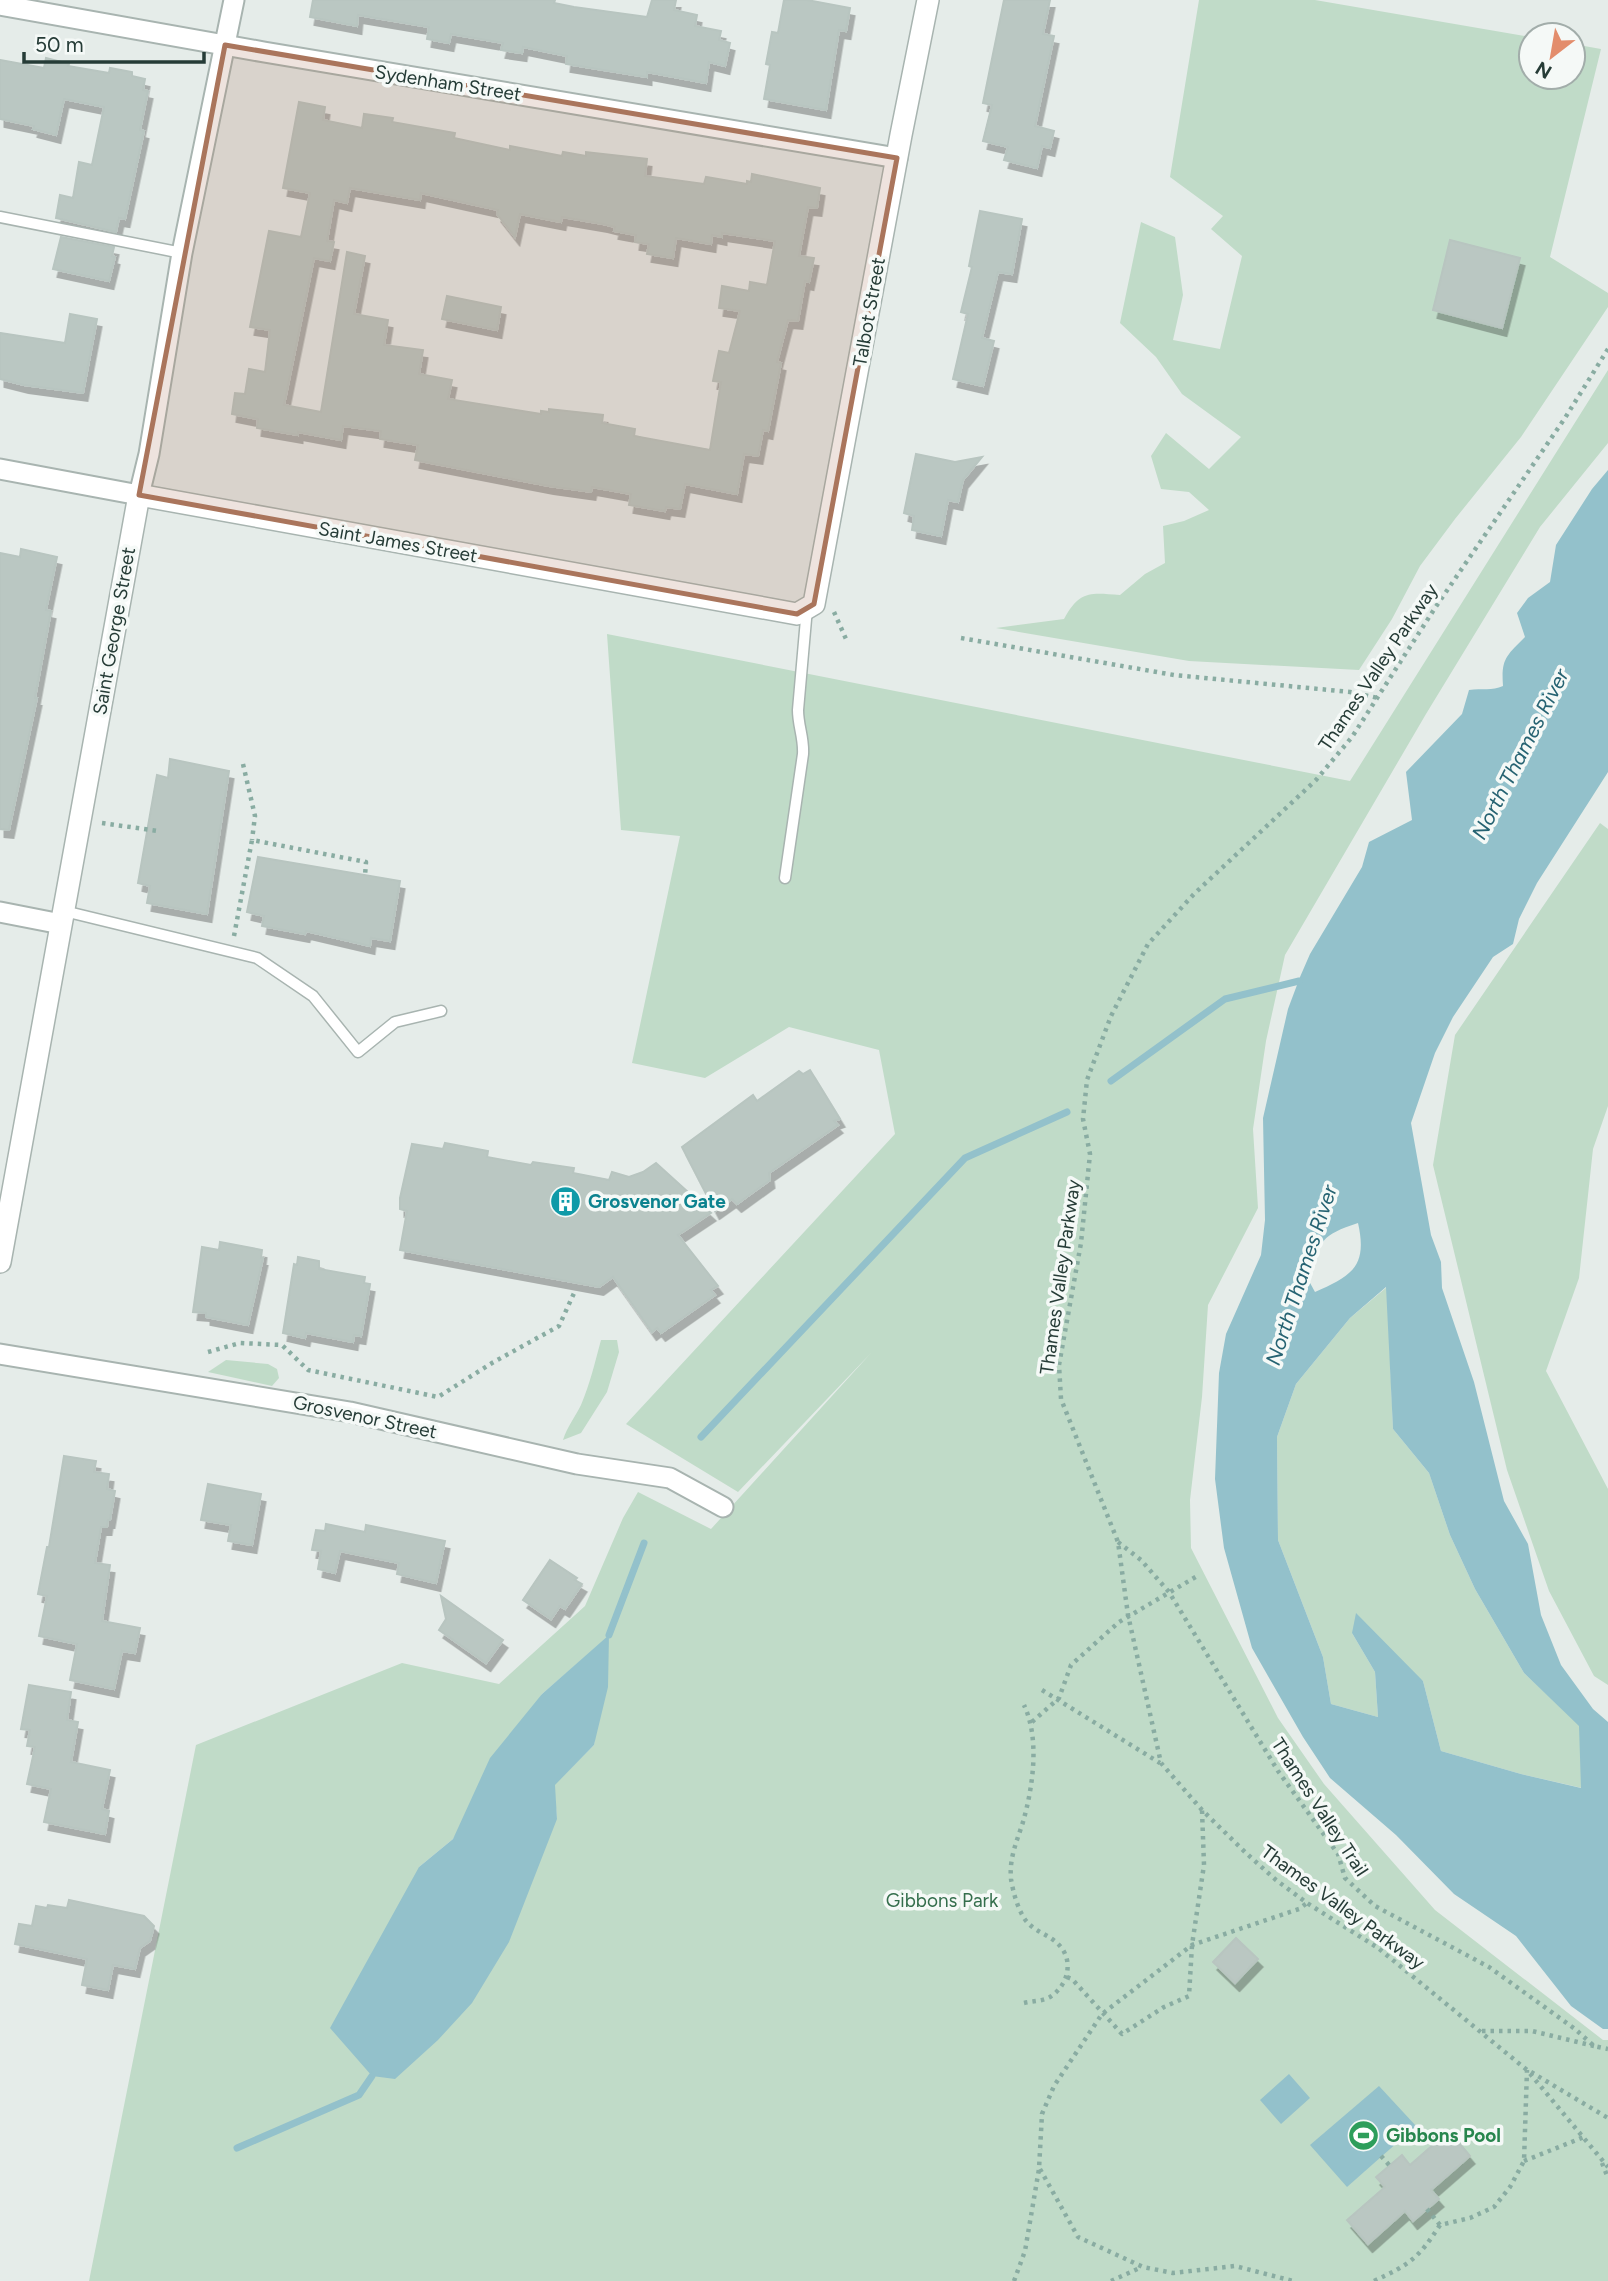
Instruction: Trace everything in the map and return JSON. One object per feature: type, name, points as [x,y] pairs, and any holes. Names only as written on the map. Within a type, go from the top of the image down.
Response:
[{"type":"street","name":"Saint George Street","points":[[0,1262],[139,495],[149,454],[182,253],[234,0]]},
{"type":"street","name":"Talbot Street","points":[[802,611],[814,604],[929,0]]},
{"type":"street","name":"Sydenham Street","points":[[0,5],[225,46],[897,158]]},
{"type":"street","name":"Saint James Street","points":[[0,469],[802,611]]},
{"type":"street","points":[[0,912],[62,918]]},
{"type":"street","name":"Grosvenor Street","points":[[0,1354],[301,1403],[566,1461],[670,1478],[723,1507]]},
{"type":"lane","points":[[0,217],[182,253]]},
{"type":"lane","points":[[785,878],[803,754],[804,737],[798,723],[802,611]]},
{"type":"lane","points":[[62,918],[257,958],[313,996],[358,1052],[395,1021],[441,1011]]},
{"type":"path","name":"Thames Valley Parkway","points":[[1608,349],[1565,418],[1435,608],[1352,737],[1316,780],[1194,894],[1148,944],[1111,1016],[1087,1080],[1083,1119],[1090,1154],[1081,1243],[1059,1365],[1061,1399],[1118,1542],[1128,1615],[1161,1763],[1202,1810],[1246,1853],[1307,1903],[1378,1948],[1527,2070],[1608,2167]]},
{"type":"path","points":[[833,608],[846,639]]},
{"type":"path","points":[[961,638],[1174,675],[1350,692],[1378,698]]},
{"type":"path","points":[[234,937],[254,816],[243,764]]},
{"type":"path","points":[[80,819],[158,831]]},
{"type":"path","points":[[252,840],[366,862],[365,876]]},
{"type":"path","points":[[208,1352],[240,1343],[282,1345],[308,1370],[438,1397],[559,1326],[575,1291]]},
{"type":"path","name":"Thames Valley Trail","points":[[1118,1542],[1141,1560],[1169,1592],[1278,1771],[1338,1854],[1345,1878],[1375,1906],[1489,1967],[1575,2028],[1594,2046],[1608,2049]]},
{"type":"path","points":[[1032,1721],[1059,1698],[1071,1665],[1128,1615],[1199,1575]]},
{"type":"path","points":[[1042,1690],[1161,1763]]},
{"type":"path","points":[[1024,1705],[1032,1721],[1031,1791],[1012,1854],[1012,1881],[1019,1906],[1028,1924],[1050,1936],[1063,1951],[1067,1963],[1067,1977],[1050,1997],[1024,2003]]},
{"type":"path","points":[[1067,1977],[1072,1979],[1122,2034],[1164,2007],[1189,1996],[1192,1945],[1204,1865],[1202,1810]]},
{"type":"path","points":[[1014,2281],[1025,2251],[1039,2169],[1042,2114],[1054,2087],[1102,2014],[1192,1945],[1299,1909],[1307,1903]]},
{"type":"path","points":[[1480,2031],[1532,2031],[1594,2046]]},
{"type":"path","points":[[1374,2281],[1402,2268],[1422,2253],[1440,2225],[1470,2218],[1494,2207],[1510,2187],[1524,2161],[1527,2070],[1608,2118]]},
{"type":"path","points":[[1524,2161],[1584,2137]]},
{"type":"path","points":[[1381,2156],[1390,2166]]},
{"type":"path","points":[[1600,2159],[1608,2178]]},
{"type":"path","points":[[1039,2169],[1078,2237],[1143,2267],[1173,2273],[1235,2266],[1293,2281]]},
{"type":"path","points":[[1427,2209],[1440,2225]]},
{"type":"path","points":[[1111,2281],[1143,2267]]},
{"type":"highlighted area","points":[[225,45],[897,158],[814,604],[797,614],[139,495]]},
{"type":"green space","points":[[1199,0],[1315,0],[1517,35],[1517,91],[1587,91],[1587,46],[1601,49],[1550,257],[1608,293],[1608,307],[1521,437],[1420,566],[1392,619],[1359,670],[1189,661],[996,628],[1064,619],[1081,598],[1093,594],[1120,595],[1145,574],[1165,563],[1163,526],[1184,521],[1209,510],[1189,492],[1161,489],[1151,456],[1166,433],[1209,469],[1241,437],[1182,394],[1156,357],[1120,323],[1141,222],[1175,237],[1183,295],[1173,340],[1220,349],[1242,256],[1211,229],[1223,216],[1170,177]]},
{"type":"green space","name":"Gibbons Park","points":[[1608,370],[1608,443],[1540,527],[1426,714],[1285,955],[1266,1041],[1253,1129],[1258,1208],[1208,1305],[1202,1397],[1190,1500],[1191,1548],[1278,1718],[1324,1784],[1435,1910],[1603,2040],[1608,2040],[1608,2281],[89,2281],[196,1745],[402,1663],[499,1684],[585,1606],[623,1518],[638,1492],[711,1529],[871,1353],[738,1492],[626,1424],[895,1134],[879,1050],[789,1027],[705,1078],[632,1063],[680,836],[621,830],[607,634],[1350,781]],"holes":[[[609,1636],[594,1745],[554,1785],[557,1819],[419,1867],[453,1839],[542,1694]]]},
{"type":"green space","points":[[1600,823],[1608,829],[1608,1106],[1593,1149],[1579,1278],[1546,1371],[1608,1489],[1608,1685],[1594,1676],[1549,1591],[1507,1470],[1433,1165],[1455,1035]]},
{"type":"green space","points":[[1387,1287],[1393,1429],[1429,1473],[1450,1535],[1475,1589],[1524,1673],[1580,1726],[1582,1788],[1441,1751],[1423,1681],[1352,1633],[1375,1672],[1378,1717],[1331,1704],[1323,1657],[1278,1540],[1277,1437],[1296,1384],[1350,1318]]},
{"type":"green space","points":[[601,1340],[617,1340],[619,1352],[607,1392],[581,1433],[563,1440],[581,1405]]},
{"type":"green space","points":[[226,1360],[268,1364],[277,1369],[279,1378],[272,1386],[208,1372]]},
{"type":"water","name":"North Thames River","points":[[1608,470],[1608,772],[1537,883],[1519,919],[1513,944],[1493,957],[1453,1017],[1435,1053],[1411,1123],[1431,1235],[1441,1262],[1442,1288],[1474,1382],[1504,1501],[1528,1544],[1541,1615],[1561,1665],[1593,1709],[1608,1722],[1608,2029],[1603,2029],[1571,2006],[1516,1936],[1454,1894],[1396,1835],[1330,1778],[1252,1648],[1224,1548],[1215,1479],[1219,1373],[1226,1334],[1261,1255],[1265,1220],[1263,1118],[1288,1009],[1300,977],[1310,954],[1362,867],[1369,842],[1412,820],[1406,772],[1462,714],[1469,690],[1503,686],[1506,658],[1525,637],[1517,613],[1528,598],[1550,582],[1556,545],[1592,489]],"holes":[[[1358,1223],[1361,1250],[1354,1268],[1338,1281],[1315,1292],[1309,1281],[1318,1249],[1335,1232]],[[1386,1287],[1393,1429],[1429,1473],[1450,1535],[1475,1589],[1524,1673],[1579,1726],[1581,1788],[1441,1751],[1423,1681],[1356,1613],[1352,1633],[1375,1672],[1378,1717],[1331,1704],[1323,1657],[1278,1540],[1277,1437],[1296,1384],[1350,1318]]]},
{"type":"water","points":[[609,1635],[608,1687],[594,1745],[555,1785],[557,1819],[509,1942],[472,2003],[438,2040],[395,2079],[372,2076],[330,2028],[419,1867],[453,1839],[490,1758],[542,1694]]},
{"type":"water","points":[[1289,2074],[1310,2098],[1281,2124],[1260,2100]]},
{"type":"water","name":"Gibbons Pool","points":[[1379,2086],[1416,2126],[1347,2187],[1310,2145]]},
{"type":"building","points":[[313,0],[555,0],[554,3],[574,7],[647,17],[652,0],[676,0],[674,10],[697,15],[695,26],[721,31],[719,40],[730,43],[725,66],[709,62],[706,83],[647,72],[647,77],[566,64],[567,56],[523,47],[522,53],[501,50],[503,43],[451,34],[449,43],[427,39],[429,27],[358,15],[357,26],[310,17]]},
{"type":"building","points":[[784,0],[807,0],[850,8],[846,31],[839,30],[826,110],[764,99],[770,65],[766,64],[772,32],[778,33]]},
{"type":"building","points":[[1004,0],[1050,0],[1043,34],[1054,36],[1035,126],[1054,131],[1050,148],[1042,146],[1037,168],[1004,160],[1008,147],[983,141],[992,105],[983,103]]},
{"type":"building","points":[[46,58],[69,64],[68,66],[109,73],[110,68],[132,72],[132,76],[145,79],[143,90],[148,91],[140,130],[144,131],[125,219],[119,218],[116,232],[56,218],[60,195],[73,198],[79,162],[92,165],[104,107],[64,99],[56,135],[33,129],[34,126],[0,119],[0,60],[44,68]]},
{"type":"building","points":[[299,102],[325,107],[323,120],[362,128],[364,114],[393,118],[392,122],[455,133],[454,138],[510,150],[510,146],[562,156],[563,152],[586,156],[586,152],[647,159],[645,176],[704,184],[706,177],[747,184],[747,181],[751,182],[752,174],[820,188],[817,208],[808,207],[799,256],[814,258],[809,282],[805,281],[798,321],[788,320],[777,362],[781,363],[768,431],[763,430],[758,456],[744,454],[737,494],[685,484],[680,509],[666,507],[665,511],[629,505],[631,494],[592,487],[591,492],[549,486],[415,460],[418,445],[380,439],[381,431],[343,426],[341,440],[257,428],[258,419],[232,414],[235,393],[245,394],[249,369],[265,372],[270,330],[250,327],[269,231],[301,237],[310,193],[283,188]],"holes":[[[350,188],[420,200],[421,193],[498,210],[497,214],[515,237],[520,214],[561,222],[562,217],[603,224],[615,227],[614,231],[636,235],[635,242],[649,244],[647,254],[673,258],[676,238],[711,244],[712,235],[722,237],[722,233],[775,241],[767,285],[750,282],[749,291],[722,286],[719,308],[740,311],[729,353],[719,351],[713,381],[721,382],[710,450],[634,436],[635,429],[602,423],[603,415],[549,409],[549,412],[541,411],[541,414],[448,399],[452,380],[419,374],[423,350],[384,345],[388,320],[354,314],[365,256],[347,252],[321,412],[284,405],[314,258],[330,261],[334,242],[327,241],[334,200],[347,203]]]},
{"type":"building","points":[[980,211],[1022,219],[1012,274],[998,272],[982,338],[994,341],[983,386],[953,379],[968,314],[961,312],[972,267],[969,266]]},
{"type":"building","points":[[61,237],[114,247],[112,256],[115,257],[109,281],[53,269]]},
{"type":"building","points":[[1450,240],[1520,258],[1502,328],[1433,310]]},
{"type":"building","points":[[447,296],[501,307],[497,330],[442,319]]},
{"type":"building","points":[[70,314],[97,319],[83,393],[0,379],[0,333],[65,343]]},
{"type":"building","points":[[916,454],[955,462],[982,457],[963,480],[958,502],[948,500],[941,536],[912,530],[914,516],[904,513]]},
{"type":"building","points":[[21,549],[57,557],[46,610],[51,611],[37,698],[9,830],[0,829],[0,553],[20,557]]},
{"type":"building","points":[[170,759],[229,771],[207,914],[147,903],[150,886],[138,883],[157,775],[168,778]]},
{"type":"building","points":[[258,857],[400,881],[390,941],[371,938],[370,946],[306,931],[305,934],[262,926],[264,916],[247,912]]},
{"type":"building","points":[[810,1070],[840,1119],[834,1121],[838,1125],[769,1173],[770,1180],[737,1204],[732,1199],[715,1211],[682,1147],[753,1095],[757,1101],[799,1071],[803,1074]]},
{"type":"building","name":"Grosvenor Gate","points":[[445,1143],[488,1151],[487,1157],[531,1165],[533,1162],[574,1168],[573,1173],[609,1180],[612,1172],[629,1177],[656,1163],[711,1213],[678,1235],[718,1286],[711,1290],[715,1295],[661,1333],[657,1328],[652,1332],[613,1277],[599,1287],[400,1250],[407,1211],[400,1209],[400,1198],[412,1144],[443,1149]]},
{"type":"building","points":[[220,1242],[262,1250],[263,1258],[248,1325],[193,1312],[202,1247],[219,1250]]},
{"type":"building","points":[[298,1257],[319,1261],[319,1269],[365,1277],[364,1283],[370,1284],[361,1336],[354,1335],[353,1342],[306,1333],[305,1338],[283,1333],[294,1264],[297,1265]]},
{"type":"building","points":[[64,1456],[96,1461],[94,1472],[109,1474],[107,1489],[115,1491],[110,1520],[107,1527],[101,1527],[95,1563],[110,1565],[102,1621],[140,1628],[135,1653],[122,1651],[114,1689],[70,1680],[77,1644],[39,1636],[47,1596],[38,1594],[49,1547]]},
{"type":"building","points":[[208,1484],[261,1494],[252,1545],[228,1541],[231,1525],[201,1520]]},
{"type":"building","points":[[326,1524],[365,1532],[366,1525],[445,1541],[436,1583],[397,1574],[399,1563],[340,1551],[335,1573],[318,1569],[321,1551],[312,1550],[316,1530],[325,1531]]},
{"type":"building","points":[[550,1560],[582,1584],[565,1609],[560,1606],[551,1619],[523,1600]]},
{"type":"building","points":[[441,1596],[503,1640],[486,1663],[439,1630],[446,1619]]},
{"type":"building","points":[[29,1685],[71,1692],[67,1720],[78,1722],[71,1762],[110,1770],[102,1809],[109,1811],[105,1834],[44,1822],[51,1789],[27,1784],[35,1747],[27,1746],[30,1730],[21,1729]]},
{"type":"building","points":[[69,1900],[144,1916],[154,1926],[150,1941],[140,1948],[135,1969],[113,1965],[108,1990],[82,1985],[87,1959],[15,1944],[19,1924],[32,1926],[36,1906],[67,1908]]},
{"type":"building","points":[[1236,1938],[1258,1959],[1235,1983],[1213,1962]]},
{"type":"building","points":[[1449,2131],[1470,2156],[1431,2190],[1439,2199],[1413,2221],[1405,2211],[1368,2244],[1347,2220],[1385,2187],[1376,2177],[1402,2155],[1410,2165]]},
{"type":"waterway","points":[[1111,1081],[1225,999],[1299,981]]},
{"type":"waterway","points":[[701,1437],[965,1158],[1067,1112]]},
{"type":"waterway","points":[[609,1635],[644,1543]]},
{"type":"waterway","points":[[237,2148],[359,2095],[372,2076]]},
{"type":"place","name":"Grosvenor Gate","points":[[565,1201]]},
{"type":"place","name":"Gibbons Pool","points":[[1363,2135]]}]
